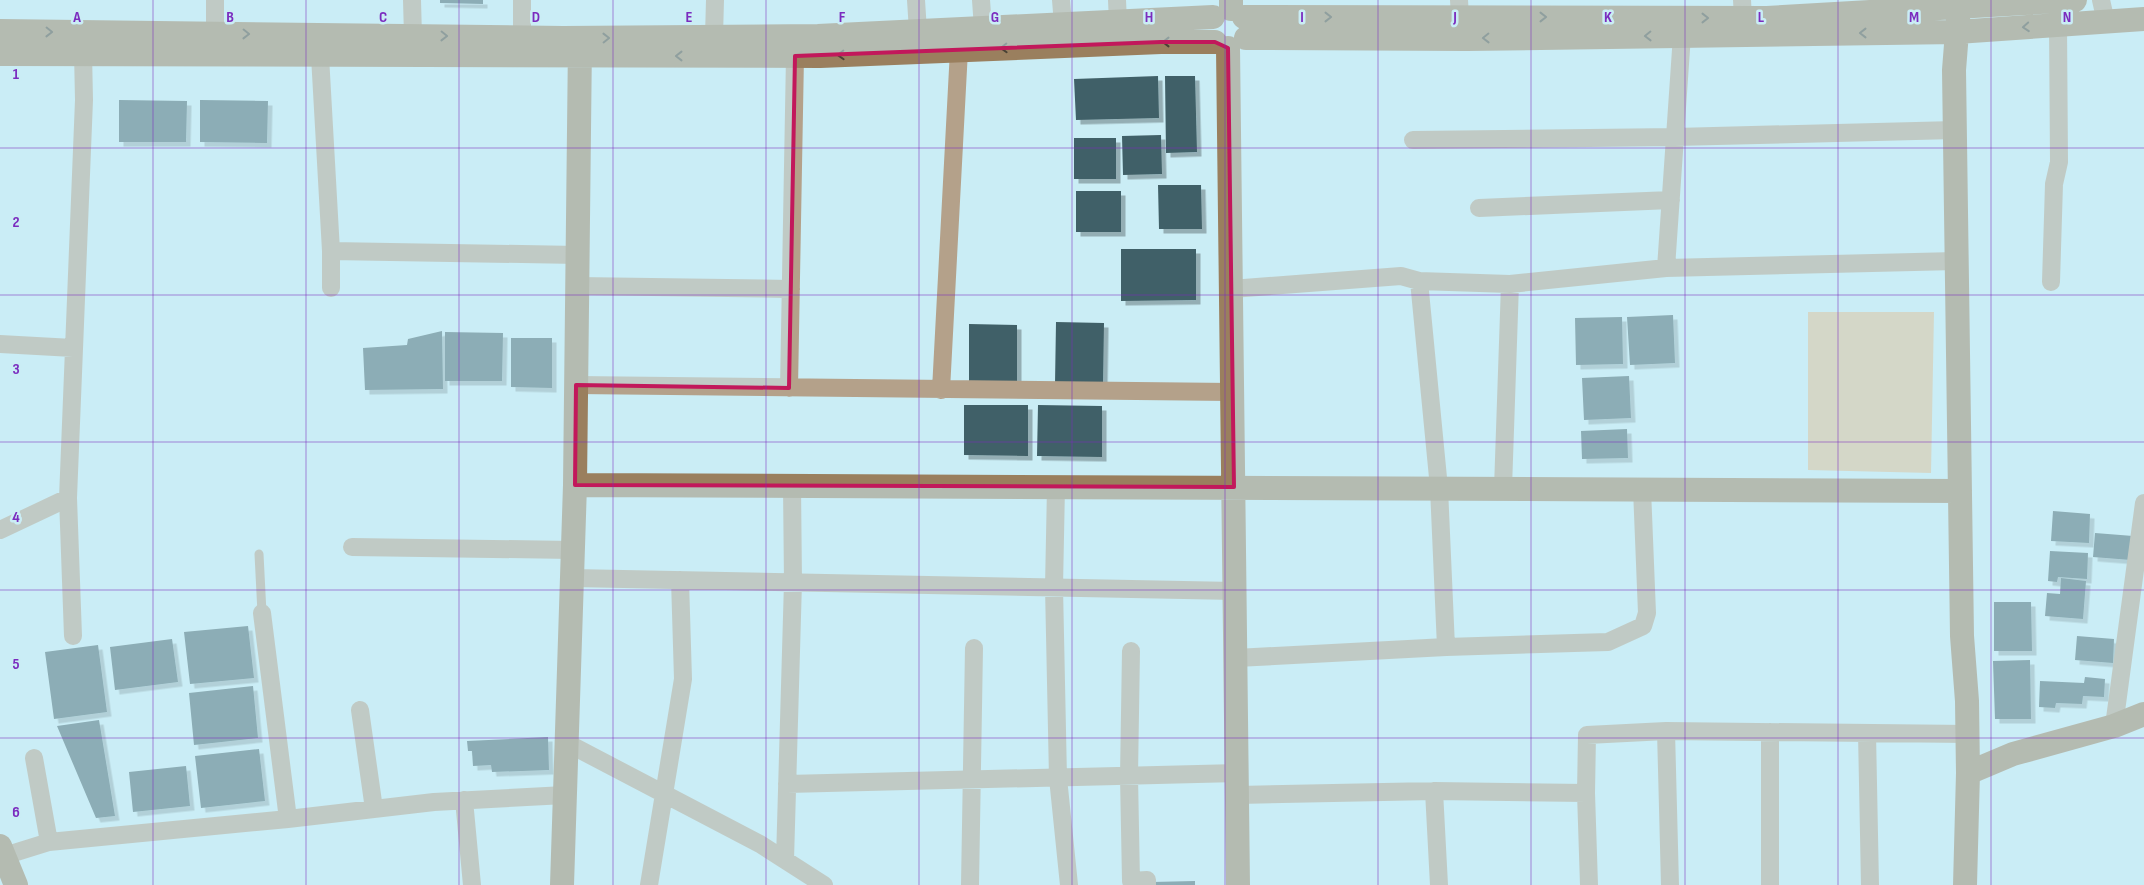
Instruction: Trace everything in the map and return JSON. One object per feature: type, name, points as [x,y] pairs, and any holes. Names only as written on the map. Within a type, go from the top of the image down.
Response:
[{"type":"main road","points":[[0,31],[522,37],[580,47],[795,56],[1161,42],[1230,24],[1460,9],[1743,9],[1906,5],[1959,7],[2029,1],[2074,0]]},
{"type":"main road","points":[[1959,7],[1954,70],[1962,636],[1968,734],[1965,885]]},
{"type":"main road","points":[[0,54],[83,52],[320,56],[580,47],[714,36],[818,36],[1063,24],[1118,11],[1230,24],[1467,39],[1957,32],[2058,25],[2104,11],[2144,19]]},
{"type":"main road","points":[[1230,24],[1238,885]]},
{"type":"main road","points":[[562,885],[575,485],[580,47]]},
{"type":"main road","points":[[575,485],[1960,491]]},
{"type":"main road","points":[[1968,773],[2013,754],[2114,726],[2144,714]]},
{"type":"main road","points":[[2,851],[16,885]]},
{"type":"street","points":[[215,0],[215,33]]},
{"type":"street","points":[[412,0],[413,36]]},
{"type":"street","points":[[522,0],[522,37]]},
{"type":"street","points":[[714,36],[715,0]]},
{"type":"street","points":[[916,0],[918,31]]},
{"type":"street","points":[[981,0],[984,28]]},
{"type":"street","points":[[1060,0],[1063,24]]},
{"type":"street","points":[[2051,282],[2054,184],[2059,162],[2058,25]]},
{"type":"street","points":[[1666,268],[1682,35]]},
{"type":"street","points":[[941,390],[959,50]]},
{"type":"street","points":[[73,636],[68,498],[84,100],[83,52]]},
{"type":"street","points":[[320,56],[331,250],[331,288]]},
{"type":"street","points":[[789,388],[795,56]]},
{"type":"street","points":[[1413,140],[1642,136],[1675,138],[1955,130]]},
{"type":"street","points":[[1479,208],[1671,200]]},
{"type":"street","points":[[331,250],[578,255]]},
{"type":"street","points":[[1231,288],[1401,276],[1419,281],[1510,284],[1666,268],[1956,261]]},
{"type":"street","points":[[1419,281],[1439,488],[1446,647]]},
{"type":"street","points":[[1503,488],[1510,284]]},
{"type":"street","points":[[578,286],[791,289]]},
{"type":"street","points":[[0,344],[73,348]]},
{"type":"street","points":[[576,385],[1232,392]]},
{"type":"street","points":[[784,860],[793,582],[792,486]]},
{"type":"street","points":[[1056,486],[1054,587],[1058,778],[1068,885]]},
{"type":"street","points":[[1236,658],[1446,647],[1608,642],[1643,626],[1647,613],[1642,489]]},
{"type":"street","points":[[0,530],[68,498]]},
{"type":"street","points":[[2114,726],[2144,503]]},
{"type":"street","points":[[352,547],[573,550]]},
{"type":"street","points":[[572,578],[1235,591]]},
{"type":"street","points":[[649,885],[683,679],[680,580]]},
{"type":"street","points":[[262,613],[288,820]]},
{"type":"street","points":[[970,885],[974,648]]},
{"type":"street","points":[[1131,651],[1128,776],[1131,881],[1147,880],[1148,885]]},
{"type":"street","points":[[360,710],[374,809]]},
{"type":"street","points":[[1589,885],[1586,793],[1587,735],[1666,731],[1968,734]]},
{"type":"street","points":[[1666,731],[1670,885]]},
{"type":"street","points":[[1770,732],[1770,885]]},
{"type":"street","points":[[1868,733],[1870,885]]},
{"type":"street","points":[[567,743],[760,844],[784,860],[804,879],[824,885]]},
{"type":"street","points":[[34,758],[49,842]]},
{"type":"street","points":[[787,784],[1128,776],[1238,784],[1434,791],[1586,793]]},
{"type":"street","points":[[1434,791],[1439,885]]},
{"type":"street","points":[[2,851],[49,842],[288,820],[464,800],[565,795]]},
{"type":"street","points":[[464,800],[472,885]]},
{"type":"lane","points":[[259,554],[262,613]]},
{"type":"highlighted area","points":[[1161,42],[1215,42],[1228,48],[1234,487],[575,485],[576,385],[789,388],[795,56]]},
{"type":"shaded area","points":[[1808,312],[1934,312],[1931,473],[1808,470]]},
{"type":"building","points":[[440,0],[483,0],[483,4],[440,3]]},
{"type":"building","points":[[1158,76],[1159,118],[1076,120],[1074,79]]},
{"type":"building","points":[[1165,76],[1195,76],[1197,152],[1166,153]]},
{"type":"building","points":[[119,100],[187,101],[186,142],[119,142]]},
{"type":"building","points":[[200,100],[268,101],[267,143],[200,142]]},
{"type":"building","points":[[1161,135],[1162,174],[1123,175],[1122,136]]},
{"type":"building","points":[[1074,138],[1116,138],[1116,179],[1074,179]]},
{"type":"building","points":[[1158,185],[1201,185],[1202,229],[1159,229]]},
{"type":"building","points":[[1076,191],[1121,191],[1121,232],[1076,232]]},
{"type":"building","points":[[1121,249],[1196,249],[1196,300],[1121,301]]},
{"type":"building","points":[[1673,315],[1675,363],[1630,365],[1627,317]]},
{"type":"building","points":[[1622,317],[1623,364],[1576,365],[1575,318]]},
{"type":"building","points":[[1056,322],[1104,323],[1103,385],[1055,384]]},
{"type":"building","points":[[969,324],[1017,325],[1017,387],[969,386]]},
{"type":"building","points":[[442,331],[443,389],[365,390],[363,348],[407,345],[408,339]]},
{"type":"building","points":[[445,332],[503,333],[502,381],[445,381]]},
{"type":"building","points":[[511,338],[552,338],[552,388],[511,387]]},
{"type":"building","points":[[1629,376],[1631,418],[1584,420],[1582,378]]},
{"type":"building","points":[[964,405],[1028,405],[1028,456],[964,455]]},
{"type":"building","points":[[1038,405],[1102,406],[1102,457],[1037,456]]},
{"type":"building","points":[[1627,429],[1628,458],[1582,459],[1581,431]]},
{"type":"building","points":[[2053,511],[2090,514],[2089,543],[2051,541]]},
{"type":"building","points":[[2095,533],[2133,536],[2131,560],[2093,557]]},
{"type":"building","points":[[2050,551],[2088,553],[2087,579],[2058,577],[2057,582],[2048,581]]},
{"type":"building","points":[[2061,578],[2086,581],[2083,619],[2045,616],[2047,593],[2060,594]]},
{"type":"building","points":[[1994,602],[2031,602],[2032,651],[1994,651]]},
{"type":"building","points":[[248,626],[254,678],[190,684],[184,632]]},
{"type":"building","points":[[2077,636],[2114,639],[2113,663],[2075,660]]},
{"type":"building","points":[[172,639],[178,682],[115,690],[110,647]]},
{"type":"building","points":[[98,645],[107,712],[54,719],[45,652]]},
{"type":"building","points":[[2030,660],[2031,719],[1995,719],[1993,661]]},
{"type":"building","points":[[2085,677],[2105,679],[2104,697],[2083,696],[2082,704],[2056,703],[2055,708],[2039,707],[2040,681],[2084,683]]},
{"type":"building","points":[[253,686],[258,738],[194,745],[189,693]]},
{"type":"building","points":[[99,720],[115,816],[96,818],[57,726]]},
{"type":"building","points":[[548,737],[549,770],[492,772],[491,765],[473,766],[472,751],[468,751],[467,741]]},
{"type":"building","points":[[259,749],[265,801],[201,808],[195,756]]},
{"type":"building","points":[[186,766],[190,806],[133,812],[129,772]]},
{"type":"building","points":[[1195,881],[1195,885],[1152,885],[1152,882]]}]
